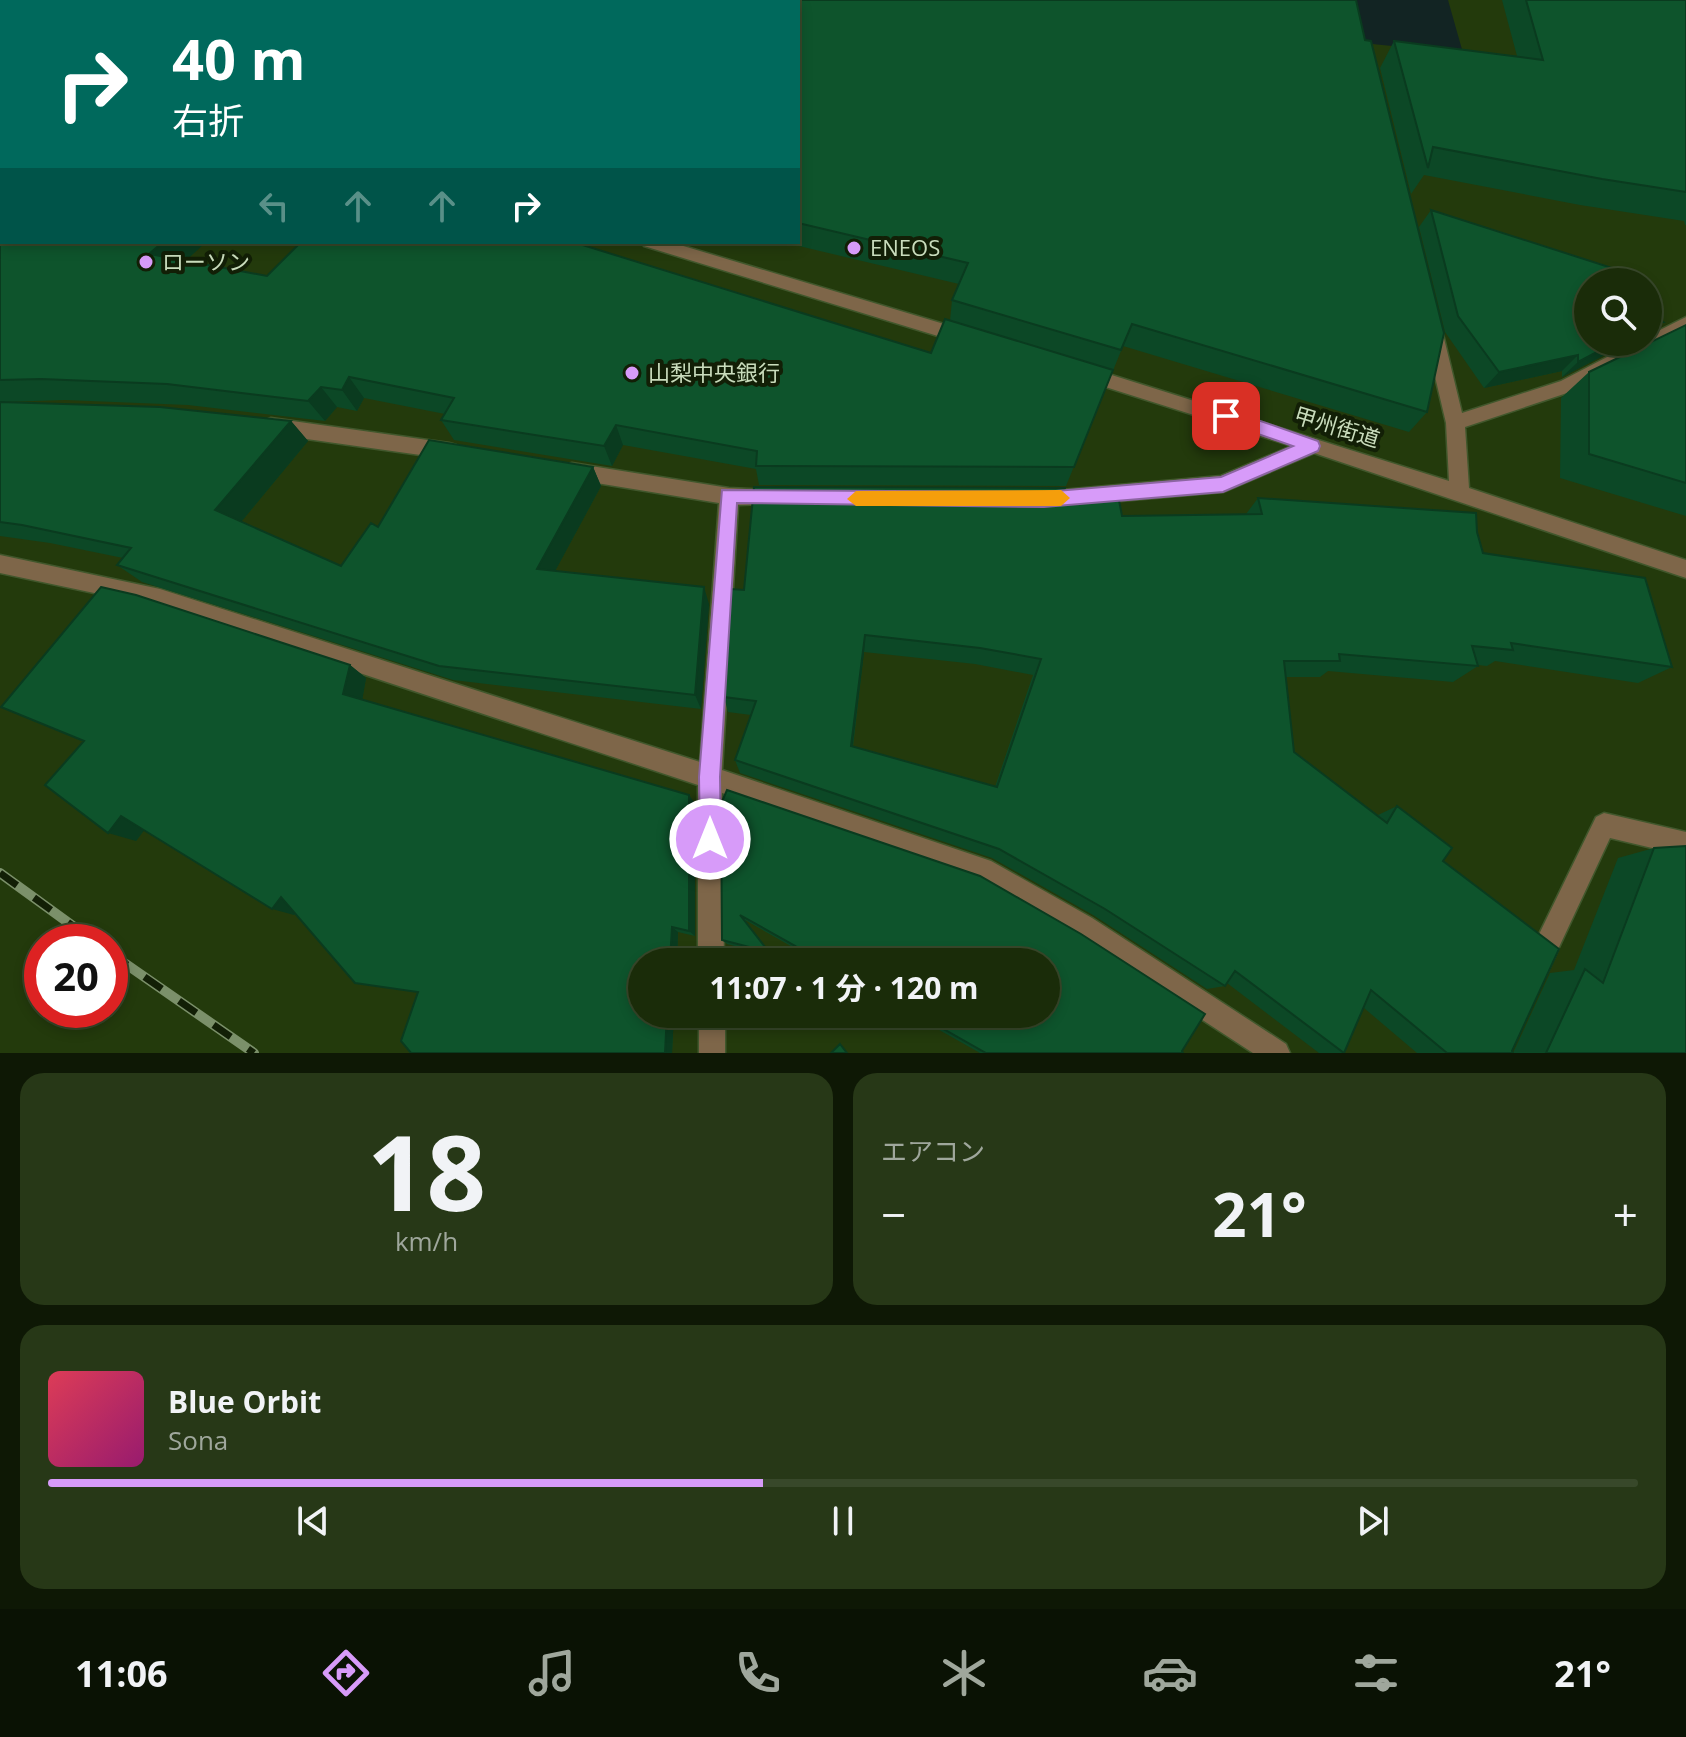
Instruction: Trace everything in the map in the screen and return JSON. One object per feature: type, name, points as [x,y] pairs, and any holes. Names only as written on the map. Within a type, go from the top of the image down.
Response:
[{"type":"street","points":[[657,244],[984,343]]},
{"type":"street","points":[[1429,315],[1455,423],[1459,492]]},
{"type":"street","points":[[1455,423],[1567,386],[1686,324]]},
{"type":"street","name":"甲州街道","points":[[1059,365],[1226,416],[1686,569]]},
{"type":"street","points":[[247,423],[365,437],[472,455]]},
{"type":"street","points":[[1044,499],[1223,484],[1312,446]]},
{"type":"street","points":[[548,468],[729,496],[804,497]]},
{"type":"street","points":[[711,948],[710,777],[729,496]]},
{"type":"street","points":[[0,564],[160,598],[710,777],[982,870],[1083,927],[1277,1053]]},
{"type":"street","points":[[1529,982],[1604,825],[1686,844]]},
{"type":"street","points":[[712,1028],[712,1053]]},
{"type":"shaded area","points":[[1353,0],[1448,0],[1463,53],[1362,43]]},
{"type":"building","points":[[800,0],[1356,0],[1365,40],[1371,41],[1444,333],[1427,412],[1132,324],[1121,350],[952,300],[968,263],[800,223]]},
{"type":"building","points":[[1526,0],[1686,0],[1686,192],[1433,147],[1428,168],[1394,41],[1543,60]]},
{"type":"building","points":[[1431,210],[1612,268],[1574,268],[1574,356],[1499,372],[1458,316]]},
{"type":"building","points":[[0,244],[161,244],[149,254],[267,276],[299,244],[579,244],[931,353],[945,319],[1113,370],[1074,467],[756,466],[757,451],[616,425],[604,446],[441,420],[454,398],[349,377],[342,390],[321,387],[308,401],[167,384],[0,380]]},
{"type":"building","points":[[1686,325],[1686,483],[1589,454],[1589,372],[1622,356],[1662,356],[1662,337]]},
{"type":"building","points":[[0,402],[160,407],[291,421],[215,510],[341,566],[371,523],[378,527],[429,440],[593,467],[537,569],[704,587],[695,695],[439,666],[117,565],[131,548],[0,522]]},
{"type":"building","points":[[754,487],[1065,488],[1062,496],[1118,495],[1122,516],[1262,514],[1258,498],[1476,513],[1483,553],[1645,578],[1672,667],[1511,643],[1513,650],[1472,646],[1478,666],[1339,654],[1340,661],[1284,661],[1294,752],[1387,823],[1397,806],[1452,848],[1443,861],[1559,949],[1513,1053],[1447,1053],[1371,990],[1344,1053],[1235,971],[1225,986],[1105,909],[999,849],[735,760],[756,701],[724,697],[731,589],[744,590]],"holes":[[[865,635],[980,648],[1041,659],[997,787],[851,746]]]},
{"type":"building","points":[[101,587],[136,595],[350,665],[343,694],[689,795],[689,931],[672,927],[671,948],[628,948],[628,1028],[666,1028],[665,1053],[411,1053],[401,1041],[418,992],[355,983],[281,897],[272,909],[121,816],[108,833],[45,785],[84,741],[1,707]]},
{"type":"building","points":[[727,790],[980,876],[1081,934],[1205,1014],[1183,1053],[986,1053],[942,1028],[1060,1028],[1060,948],[799,948],[740,915],[766,948],[722,940],[721,804]]},
{"type":"building","points":[[1686,846],[1686,1053],[1546,1053],[1585,969],[1603,983],[1654,848]]},
{"type":"building","points":[[840,1044],[847,1053],[831,1053]]},
{"type":"railway","points":[[0,873],[70,924]]},
{"type":"railway","points":[[128,966],[254,1053]]},
{"type":"slow traffic","points":[[856,499],[1061,498]]},
{"type":"place","name":"ENEOS","points":[[854,248]]},
{"type":"place","name":"ローソン","points":[[146,262]]},
{"type":"place","name":"山梨中央銀行","points":[[632,373]]},
{"type":"route","points":[[710,839],[710,777],[729,496],[1044,499],[1223,484],[1312,446],[1226,416]]}]
